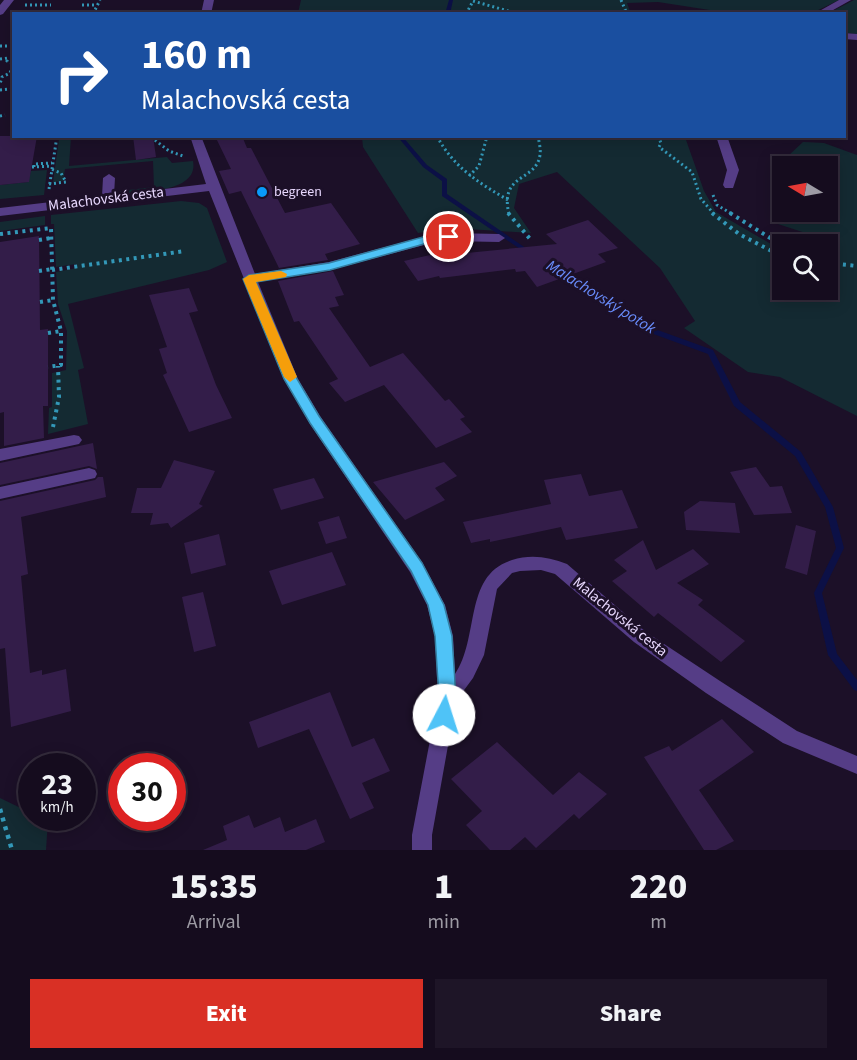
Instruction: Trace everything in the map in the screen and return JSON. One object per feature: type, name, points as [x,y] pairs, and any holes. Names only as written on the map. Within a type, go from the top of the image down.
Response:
[{"type":"street","points":[[0,12],[9,0]]},
{"type":"street","points":[[822,12],[846,0]]},
{"type":"street","name":"Malachovská cesta","points":[[196,138],[249,279],[291,379],[315,420],[416,567],[436,605],[444,636],[447,698],[422,835],[422,850]]},
{"type":"street","points":[[722,138],[733,170],[729,185]]},
{"type":"street","points":[[108,199],[109,178]]},
{"type":"street","name":"Malachovská cesta","points":[[0,212],[213,187]]},
{"type":"street","points":[[249,279],[330,266],[423,241],[449,237],[499,238]]},
{"type":"street","points":[[0,455],[74,440]]},
{"type":"street","points":[[0,493],[89,474]]},
{"type":"street","name":"Malachovská cesta","points":[[447,698],[464,679],[475,655],[489,584],[498,572],[513,565],[531,562],[548,564],[561,569],[640,637],[713,687],[790,737],[857,765]]},
{"type":"path","points":[[94,12],[100,0]]},
{"type":"path","points":[[473,1],[500,7],[508,12]]},
{"type":"path","points":[[26,5],[51,5]]},
{"type":"path","points":[[82,5],[97,6]]},
{"type":"path","points":[[97,6],[98,12]]},
{"type":"path","points":[[0,59],[8,58],[12,64]]},
{"type":"path","points":[[0,84],[2,77],[10,73],[12,68]]},
{"type":"path","points":[[0,90],[10,89]]},
{"type":"path","points":[[46,206],[57,138]]},
{"type":"path","points":[[154,138],[175,154]]},
{"type":"path","points":[[438,138],[450,159],[470,176],[508,200]]},
{"type":"path","points":[[470,176],[479,166],[486,138]]},
{"type":"path","points":[[531,240],[508,213],[508,190],[518,177],[533,171],[540,156],[538,138]]},
{"type":"path","points":[[659,138],[661,143],[659,147],[691,171],[700,190],[702,201],[718,218],[738,233],[772,251]]},
{"type":"path","points":[[33,167],[52,166],[66,182],[50,184]]},
{"type":"path","points":[[729,185],[712,195],[717,205],[772,239]]},
{"type":"path","points":[[0,234],[51,228],[53,300],[61,331],[61,365],[58,366],[60,392],[58,413],[46,445]]},
{"type":"path","points":[[39,240],[51,238]]},
{"type":"path","points":[[39,271],[185,251]]},
{"type":"path","points":[[139,252],[140,257]]},
{"type":"path","points":[[838,265],[857,266]]},
{"type":"path","points":[[40,302],[53,300]]},
{"type":"path","points":[[48,333],[61,331]]},
{"type":"path","points":[[48,367],[58,366]]},
{"type":"path","points":[[0,809],[12,850]]},
{"type":"shaded area","points":[[301,0],[839,0],[814,12],[723,12],[658,2],[627,3],[630,12],[298,12]]},
{"type":"shaded area","points":[[857,0],[857,34],[846,33],[846,12],[831,12]]},
{"type":"shaded area","points":[[71,138],[69,166],[167,157],[172,163],[193,161],[192,171],[187,179],[178,185],[154,191],[120,194],[120,191],[154,187],[153,161],[65,169],[63,181],[53,182],[59,139]]},
{"type":"shaded area","points":[[362,138],[685,138],[704,191],[716,212],[772,245],[772,300],[838,300],[838,234],[808,234],[778,224],[780,222],[838,222],[838,156],[788,156],[803,142],[824,143],[857,155],[857,416],[780,377],[748,372],[684,328],[695,321],[660,268],[557,172],[519,184],[514,208],[531,233],[453,228],[418,233],[363,147]]},
{"type":"shaded area","points":[[47,170],[44,195],[0,199],[0,185],[28,182],[31,171]]},
{"type":"shaded area","points":[[181,201],[199,203],[207,208],[227,262],[209,270],[68,304],[84,368],[78,370],[88,424],[48,434],[49,408],[52,407],[52,373],[66,370],[67,331],[58,304],[56,272],[77,268],[76,264],[56,267],[54,224],[51,224],[51,215]]},
{"type":"shaded area","points":[[45,216],[45,225],[0,231],[0,222]]},
{"type":"shaded area","points":[[0,798],[18,807],[18,831],[47,831],[46,850],[0,850]]},
{"type":"building","points":[[0,136],[37,138],[29,182],[0,185]]},
{"type":"building","points":[[133,138],[153,138],[156,157],[136,160]]},
{"type":"building","points":[[216,138],[243,138],[247,148],[251,148],[285,213],[331,203],[360,244],[325,254],[328,260],[279,268],[241,191],[229,194],[219,171],[231,169]]},
{"type":"building","points":[[588,220],[618,248],[598,254],[606,262],[537,287],[525,271],[516,272],[515,269],[440,278],[439,276],[418,281],[404,261],[443,252],[446,255],[557,244],[546,234]]},
{"type":"building","points":[[39,236],[40,330],[48,329],[48,406],[43,406],[44,438],[4,446],[4,412],[0,413],[0,242]]},
{"type":"building","points":[[333,271],[344,295],[335,297],[339,306],[329,308],[370,367],[403,353],[445,401],[449,399],[465,417],[460,419],[472,432],[436,448],[384,385],[345,402],[329,383],[338,379],[299,321],[294,322],[278,281]]},
{"type":"building","points":[[189,288],[198,311],[189,313],[216,385],[232,418],[189,432],[163,375],[167,373],[159,349],[167,347],[149,295]]},
{"type":"building","points":[[93,443],[97,469],[89,466],[0,485],[0,463]]},
{"type":"building","points":[[174,460],[215,471],[199,504],[203,506],[171,528],[168,523],[150,525],[153,513],[131,513],[137,488],[161,488]]},
{"type":"building","points":[[444,462],[457,476],[435,488],[445,500],[405,520],[373,482]]},
{"type":"building","points":[[756,467],[770,487],[782,486],[792,513],[754,515],[730,472]]},
{"type":"building","points":[[581,474],[589,496],[622,490],[638,528],[566,540],[561,527],[490,542],[490,539],[471,543],[463,522],[551,504],[544,480]]},
{"type":"building","points":[[103,477],[106,497],[21,517],[28,574],[21,576],[30,673],[42,670],[42,675],[66,669],[71,711],[11,727],[5,648],[0,649],[0,501],[95,480]]},
{"type":"building","points":[[314,478],[324,498],[281,510],[273,489]]},
{"type":"building","points":[[700,501],[735,503],[740,533],[686,530],[684,512]]},
{"type":"building","points":[[339,516],[347,538],[326,544],[318,522]]},
{"type":"building","points":[[796,525],[816,531],[807,575],[785,568]]},
{"type":"building","points":[[219,534],[226,565],[191,574],[184,543]]},
{"type":"building","points":[[643,540],[656,570],[693,549],[709,564],[677,583],[703,600],[698,605],[745,641],[721,662],[658,613],[654,617],[612,581],[627,571],[614,560]]},
{"type":"building","points":[[332,552],[346,585],[282,605],[269,571]]},
{"type":"building","points":[[203,592],[216,646],[194,652],[182,597]]},
{"type":"building","points":[[330,692],[352,747],[374,738],[390,771],[362,783],[374,808],[350,819],[309,729],[258,748],[249,722]]},
{"type":"building","points":[[722,719],[754,752],[699,790],[734,841],[716,850],[704,850],[644,757],[669,746],[672,751]]},
{"type":"building","points":[[497,742],[553,795],[579,772],[607,794],[579,819],[574,814],[536,848],[525,837],[510,850],[490,850],[466,825],[482,811],[451,779]]},
{"type":"building","points":[[249,815],[254,828],[280,817],[285,832],[316,819],[325,842],[306,850],[203,850],[227,840],[223,826]]},
{"type":"waterway","name":"Malachovský potok","points":[[448,12],[451,0]]},
{"type":"waterway","name":"Malachovský potok","points":[[401,138],[425,166],[445,180],[444,195],[528,252]]},
{"type":"waterway","name":"Malachovský potok","points":[[558,271],[650,330],[711,352],[737,404],[798,454],[829,507],[840,548],[818,593],[833,655],[857,687]]},
{"type":"slow traffic","points":[[281,274],[249,279],[290,377]]},
{"type":"place","name":"begreen","points":[[262,192]]},
{"type":"route","points":[[444,715],[447,698],[444,636],[436,605],[416,567],[315,420],[291,379],[249,279],[330,266],[423,241],[449,237]]}]
